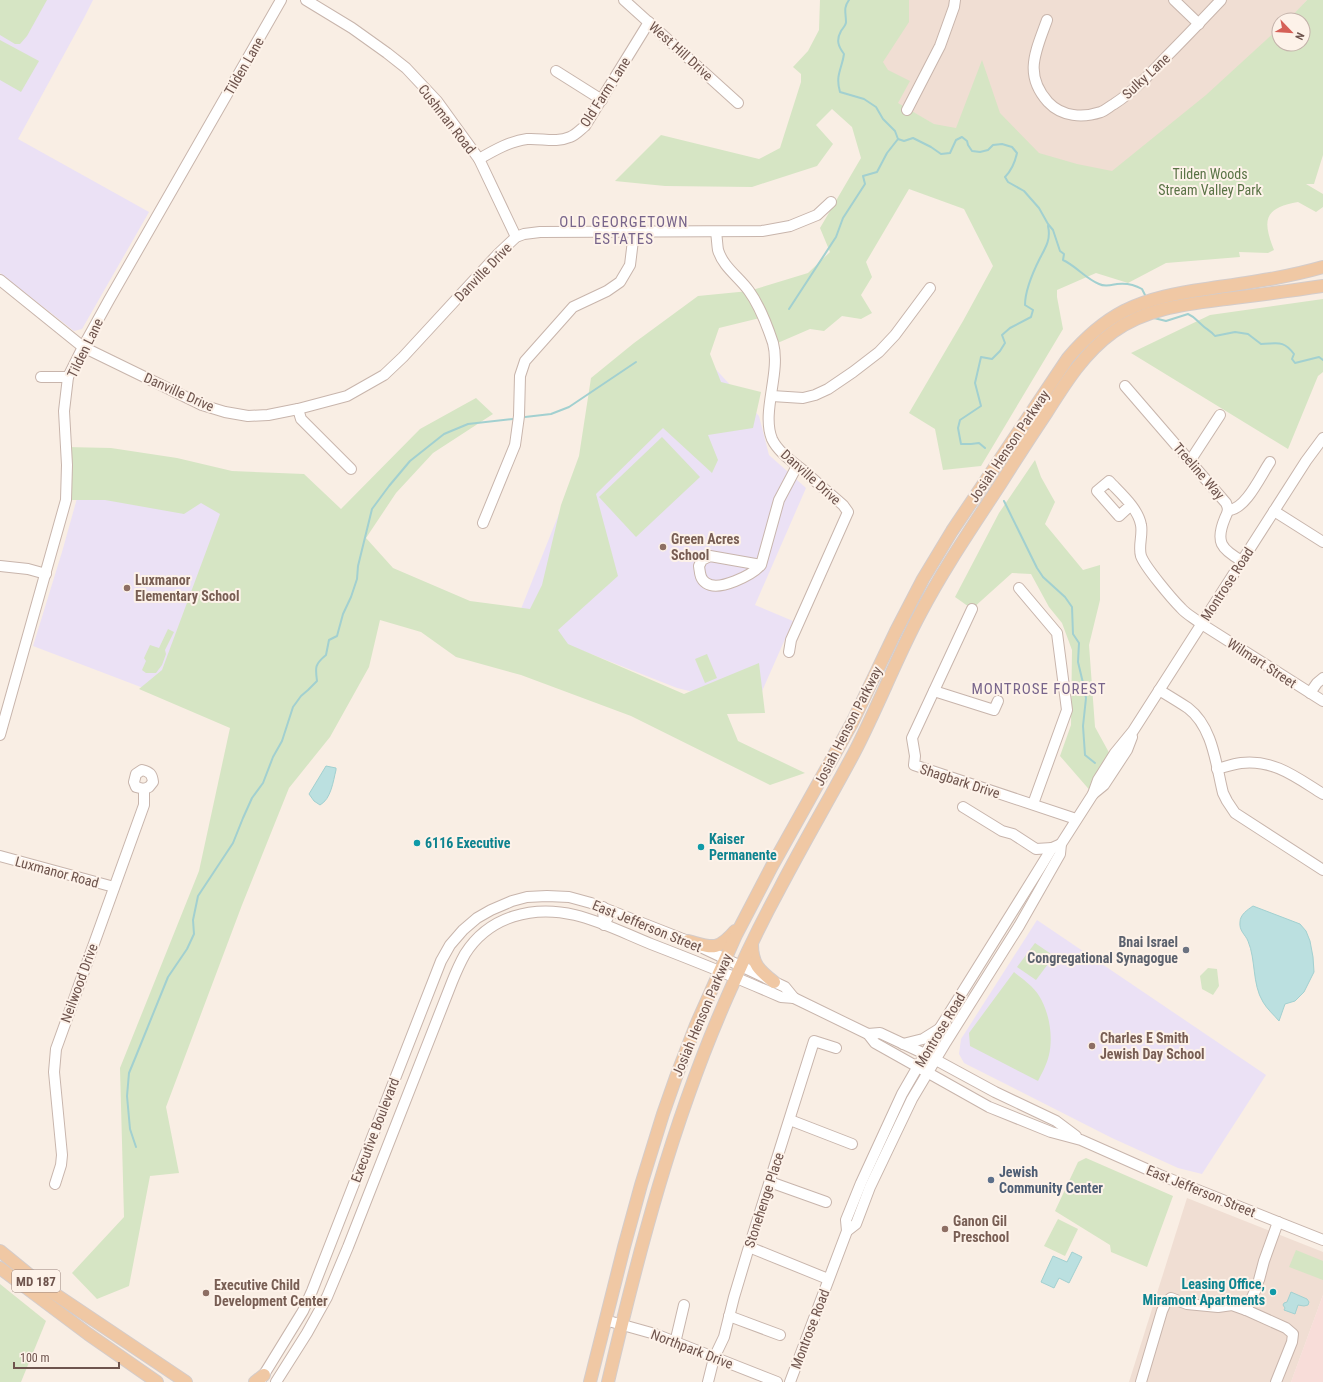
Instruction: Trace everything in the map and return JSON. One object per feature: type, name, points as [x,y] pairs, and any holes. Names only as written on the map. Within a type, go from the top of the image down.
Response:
[{"type":"main road","name":"Josiah Henson Parkway","points":[[590,1382],[641,1185],[663,1114],[696,1025],[743,921],[852,723],[904,614],[952,531],[1071,354],[1099,328],[1116,316],[1136,313],[1173,300],[1323,267]]},
{"type":"main road","name":"Josiah Henson Parkway","points":[[1173,300],[1323,286]]},
{"type":"main road","name":"Josiah Henson Parkway","points":[[608,1382],[640,1251],[657,1189],[693,1083],[713,1031],[752,943],[789,871],[861,740],[920,614],[957,551],[1082,360],[1096,345],[1136,313]]},
{"type":"main road","points":[[789,871],[796,847],[809,818],[810,812],[807,804]]},
{"type":"main road","points":[[688,941],[708,946],[719,945],[726,940],[743,921]]},
{"type":"main road","points":[[752,943],[752,955],[754,962],[764,974],[774,982]]},
{"type":"main road","name":"MD 187","points":[[0,1251],[48,1290],[186,1382]]},
{"type":"main road","name":"MD 187","points":[[0,1268],[88,1334],[143,1378],[157,1382]]},
{"type":"street","name":"Tilden Lane","points":[[0,735],[66,500],[67,465],[64,411],[68,377],[83,347],[282,0]]},
{"type":"street","name":"Cushman Road","points":[[306,0],[352,28],[406,68],[437,101],[479,160],[516,237]]},
{"type":"street","name":"West Hill Drive","points":[[624,0],[738,103]]},
{"type":"street","points":[[907,110],[940,46],[954,7],[955,0]]},
{"type":"street","points":[[1174,0],[1199,24]]},
{"type":"street","name":"Sulky Lane","points":[[1047,20],[1035,54],[1033,72],[1037,86],[1042,95],[1053,107],[1065,114],[1085,116],[1103,111],[1129,94],[1144,81],[1221,0]]},
{"type":"street","name":"Old Farm Lane","points":[[479,160],[499,148],[527,139],[556,140],[571,137],[585,126],[649,22]]},
{"type":"street","points":[[556,72],[602,100]]},
{"type":"street","points":[[716,232],[762,231],[790,226],[817,215],[831,202]]},
{"type":"street","name":"Danville Drive","points":[[0,280],[83,347],[202,405],[225,412],[248,416],[268,415],[347,396],[384,375],[403,358],[498,254],[516,237],[524,234],[540,232],[716,232],[718,250],[724,263],[749,291],[764,317],[773,345],[774,372],[769,411],[772,439],[797,466],[843,505],[848,512],[791,640],[789,652]]},
{"type":"street","points":[[483,523],[515,445],[519,416],[520,376],[525,361],[573,307],[620,282],[630,264],[634,232]]},
{"type":"street","points":[[772,396],[803,398],[816,395],[854,372],[879,352],[895,335],[930,288]]},
{"type":"street","points":[[41,377],[68,377]]},
{"type":"street","name":"Treeline Way","points":[[1125,386],[1226,503],[1228,510],[1221,529],[1220,542],[1224,549],[1242,562]]},
{"type":"street","points":[[298,409],[301,419],[351,469]]},
{"type":"street","points":[[1190,461],[1220,415]]},
{"type":"street","name":"Montrose Road","points":[[790,1382],[847,1231],[846,1220],[888,1122],[917,1066],[1041,866],[1076,819],[1112,758],[1133,731],[1274,510],[1323,438]]},
{"type":"street","points":[[1228,510],[1235,509],[1245,501],[1270,462]]},
{"type":"street","points":[[761,565],[710,556],[702,560],[699,566],[700,576],[706,583],[713,586],[721,586],[755,572],[761,565],[780,500],[797,466]]},
{"type":"street","name":"Wilmart Street","points":[[1131,505],[1139,518],[1142,527],[1140,550],[1141,557],[1181,609],[1323,701]]},
{"type":"street","points":[[1274,510],[1323,542]]},
{"type":"street","points":[[0,566],[28,569],[46,574]]},
{"type":"street","points":[[1019,588],[1057,633],[1067,710],[1033,804]]},
{"type":"street","name":"Shagbark Drive","points":[[972,609],[912,738],[915,756],[914,765],[1076,819]]},
{"type":"street","points":[[1310,693],[1323,678]]},
{"type":"street","points":[[1159,690],[1189,709],[1200,720],[1208,734],[1227,801],[1235,813],[1323,870]]},
{"type":"street","points":[[934,691],[994,710],[998,701]]},
{"type":"street","points":[[1217,768],[1241,763],[1256,763],[1276,766],[1323,794]]},
{"type":"street","name":"Neilwood Drive","points":[[56,1184],[62,1155],[54,1072],[56,1048],[144,805],[144,789]]},
{"type":"street","points":[[963,807],[1002,831],[1013,834],[1036,849],[1041,866]]},
{"type":"street","points":[[1036,849],[1057,846]]},
{"type":"street","name":"Montrose Road","points":[[847,1231],[856,1224],[870,1187],[912,1099],[1060,854],[1057,846]]},
{"type":"street","name":"Luxmanor Road","points":[[0,856],[114,887]]},
{"type":"street","name":"East Jefferson Street","points":[[512,901],[527,897],[555,896],[576,899],[607,909],[688,941],[726,958],[786,987],[794,998]]},
{"type":"street","name":"Executive Boulevard","points":[[259,1380],[302,1311],[316,1280],[441,962],[456,937],[477,918],[512,901]]},
{"type":"street","points":[[604,925],[607,909]]},
{"type":"street","name":"East Jefferson Street","points":[[518,914],[541,911],[562,912],[582,917],[736,977],[781,997],[794,998],[868,1034],[875,1044],[990,1107],[1052,1132],[1081,1140],[1160,1175],[1323,1240]]},
{"type":"street","name":"Executive Boulevard","points":[[276,1382],[314,1320],[331,1286],[459,966],[469,948],[480,936],[509,917],[518,914]]},
{"type":"street","points":[[425,1002],[442,1009]]},
{"type":"street","points":[[903,1044],[923,1039],[940,1028]]},
{"type":"street","name":"East Jefferson Street","points":[[868,1034],[880,1033],[925,1054],[995,1092],[1056,1121],[1081,1140]]},
{"type":"street","name":"Stonehenge Place","points":[[708,1382],[714,1358],[724,1337],[749,1247],[814,1041],[836,1048]]},
{"type":"street","points":[[404,1057],[419,1065]]},
{"type":"street","points":[[790,1120],[852,1144]]},
{"type":"street","points":[[364,1158],[382,1158]]},
{"type":"street","points":[[770,1182],[826,1202]]},
{"type":"street","points":[[339,1222],[355,1228]]},
{"type":"street","points":[[1246,1310],[1257,1284],[1278,1222]]},
{"type":"street","points":[[749,1247],[828,1279]]},
{"type":"street","points":[[316,1280],[331,1286]]},
{"type":"street","points":[[1141,1382],[1162,1312],[1166,1302],[1171,1298],[1187,1304],[1218,1307],[1232,1305],[1286,1328],[1293,1334],[1292,1342],[1276,1382]]},
{"type":"street","points":[[675,1343],[684,1305]]},
{"type":"street","points":[[729,1316],[780,1335]]},
{"type":"street","name":"Northpark Drive","points":[[605,1320],[655,1334],[777,1382]]},
{"type":"shaded area","points":[[0,0],[93,0],[18,139],[149,212],[82,329],[74,331],[0,273]]},
{"type":"shaded area","points":[[899,0],[1307,0],[1296,12],[1271,12],[1271,40],[1208,110],[1082,199],[956,137],[897,103],[874,62]]},
{"type":"shaded area","name":"Green Acres School","points":[[697,349],[759,416],[769,455],[806,488],[755,605],[793,621],[755,707],[677,688],[515,624],[613,378]]},
{"type":"shaded area","name":"Luxmanor Elementary School","points":[[81,484],[224,498],[196,625],[167,697],[33,646]]},
{"type":"shaded area","name":"Charles E Smith Jewish Day School","points":[[1037,920],[1266,1075],[1202,1174],[1178,1168],[1112,1138],[964,1063],[959,1054],[961,1039]]},
{"type":"shaded area","points":[[1187,1198],[1323,1252],[1323,1295],[1291,1382],[1129,1382]]},
{"type":"shaded area","points":[[1323,1295],[1323,1382],[1291,1382]]},
{"type":"green space","points":[[0,0],[47,0],[27,36],[20,44],[15,44],[0,35]]},
{"type":"green space","name":"Tilden Woods Stream Valley Park","points":[[820,0],[909,0],[909,22],[883,62],[888,70],[910,81],[898,103],[934,124],[956,128],[982,60],[1000,113],[1039,153],[1077,164],[1112,171],[1206,95],[1271,35],[1271,52],[1311,52],[1311,12],[1296,12],[1307,0],[1323,0],[1323,155],[1314,184],[1306,184],[1323,194],[1323,207],[1316,212],[1298,202],[1278,208],[1272,212],[1267,223],[1270,240],[1274,250],[1268,253],[1239,252],[1240,257],[1166,263],[1128,283],[1096,273],[1057,290],[1063,329],[981,466],[943,470],[935,429],[909,413],[963,321],[993,266],[964,209],[909,189],[866,262],[872,277],[861,295],[872,313],[861,319],[842,316],[824,331],[810,329],[773,345],[764,317],[719,328],[710,354],[721,382],[761,392],[753,428],[708,435],[718,460],[712,473],[663,428],[596,494],[618,576],[558,630],[568,644],[684,694],[759,663],[765,713],[727,714],[738,741],[805,773],[770,785],[631,716],[521,675],[456,657],[421,632],[380,620],[369,667],[330,737],[289,788],[242,905],[166,1107],[179,1173],[150,1176],[129,1286],[97,1299],[72,1273],[124,1217],[120,1068],[199,871],[230,728],[139,689],[162,670],[220,514],[201,503],[184,514],[105,500],[66,500],[66,447],[111,448],[177,458],[232,471],[304,474],[341,509],[420,429],[476,398],[493,414],[433,453],[396,493],[366,538],[393,568],[470,601],[530,609],[542,585],[561,505],[579,456],[591,378],[634,343],[698,296],[749,291],[808,273],[830,252],[820,228],[861,158],[852,127],[832,109],[816,125],[833,144],[817,166],[752,187],[665,186],[615,181],[661,135],[759,159],[780,148],[801,82],[801,74],[793,67],[808,51],[819,30]]},
{"type":"green space","points":[[0,40],[39,61],[21,92],[0,80]]},
{"type":"green space","points":[[1323,299],[1323,372],[1318,376],[1288,449],[1131,353],[1210,315]]},
{"type":"green space","points":[[662,437],[700,477],[636,537],[599,497]]},
{"type":"green space","points":[[1035,460],[1041,477],[1055,502],[1045,524],[1083,570],[1100,565],[1100,600],[1089,645],[1095,727],[1112,758],[1093,794],[1060,756],[1071,725],[1072,650],[1062,623],[1049,607],[1031,574],[1012,573],[972,609],[955,597],[999,513]]},
{"type":"green space","points":[[168,629],[174,632],[165,650],[166,654],[162,665],[156,673],[146,673],[142,670],[146,661],[144,658],[150,645],[159,648]]},
{"type":"green space","points":[[707,654],[717,678],[705,683],[695,659]]},
{"type":"green space","points":[[1035,943],[1054,956],[1036,980],[1017,967]]},
{"type":"green space","points":[[1208,968],[1217,969],[1219,986],[1213,995],[1202,989],[1200,976]]},
{"type":"green space","points":[[1014,972],[1029,984],[1037,993],[1042,1000],[1048,1018],[1051,1037],[1049,1055],[1038,1081],[970,1046],[969,1033]]},
{"type":"green space","points":[[1086,1158],[1173,1196],[1147,1267],[1111,1252],[1110,1245],[1055,1211],[1078,1162]]},
{"type":"green space","points":[[1058,1219],[1078,1229],[1065,1256],[1044,1246]]},
{"type":"green space","points":[[1296,1250],[1323,1261],[1323,1280],[1289,1267]]},
{"type":"green space","points":[[0,1284],[46,1321],[21,1382],[0,1382]]},
{"type":"water","points":[[326,766],[336,768],[336,770],[333,785],[327,799],[320,805],[314,801],[309,794]]},
{"type":"water","points":[[1253,906],[1300,924],[1306,931],[1310,941],[1314,972],[1304,992],[1295,1001],[1285,1004],[1279,1021],[1266,1007],[1257,988],[1250,948],[1248,941],[1240,928],[1241,917]]},
{"type":"water","points":[[1072,1252],[1082,1257],[1069,1283],[1059,1278],[1054,1288],[1041,1282],[1053,1256],[1067,1262]]},
{"type":"water","points":[[1291,1292],[1307,1299],[1309,1302],[1308,1305],[1298,1305],[1295,1314],[1284,1310],[1285,1308],[1283,1305],[1287,1302]]},
{"type":"waterway","points":[[849,0],[845,8],[846,23],[839,34],[838,40],[839,46],[844,54],[838,81],[840,92],[864,99],[876,107],[883,119],[895,131],[898,139],[904,141],[913,138],[941,154],[950,153],[956,140],[962,137],[967,141],[972,151],[980,152],[988,150],[993,145],[1002,144],[1012,147],[1017,153],[1015,160],[1005,177],[1008,182],[1024,191],[1039,208],[1053,230],[1060,251],[1064,254],[1063,260],[1072,265],[1089,279],[1101,285],[1133,285],[1142,289],[1146,297]]},
{"type":"waterway","points":[[789,309],[836,237],[843,218],[865,184],[863,176],[877,172],[887,153],[898,139]]},
{"type":"waterway","points":[[985,448],[979,443],[961,444],[958,428],[960,420],[981,406],[975,383],[981,357],[992,359],[1005,343],[1002,335],[1010,328],[1031,317],[1033,310],[1025,305],[1026,293],[1037,263],[1047,243],[1049,235],[1048,226]]},
{"type":"waterway","points":[[1154,316],[1154,318],[1166,321],[1188,314],[1215,336],[1235,332],[1248,334],[1261,344],[1283,344],[1294,354],[1292,359],[1295,363],[1319,357],[1323,360]]},
{"type":"waterway","points":[[525,417],[551,414],[569,407],[636,362]]},
{"type":"waterway","points":[[136,1147],[130,1129],[127,1096],[129,1073],[168,977],[187,949],[194,934],[193,920],[198,896],[233,843],[252,798],[263,783],[273,757],[282,741],[293,707],[301,696],[317,681],[316,669],[318,663],[326,655],[329,640],[337,636],[343,614],[357,579],[358,566],[372,509],[410,461],[444,434],[468,424],[513,419]]},
{"type":"waterway","points":[[1004,501],[1037,568],[1043,577],[1065,597],[1072,607],[1073,634],[1079,643],[1078,662],[1086,698],[1083,726],[1085,755],[1095,763]]},
{"type":"place","name":"Green Acres School","points":[[663,547]]},
{"type":"place","name":"Luxmanor Elementary School","points":[[127,588]]},
{"type":"place","name":"6116 Executive","points":[[417,843]]},
{"type":"place","name":"Kaiser Permanente","points":[[701,847]]},
{"type":"place","name":"Bnai Israel Congregational Synagogue","points":[[1186,950]]},
{"type":"place","name":"Charles E Smith Jewish Day School","points":[[1092,1046]]},
{"type":"place","name":"Jewish Community Center","points":[[991,1180]]},
{"type":"place","name":"Ganon Gil Preschool","points":[[945,1229]]},
{"type":"place","name":"Leasing Office, Miramont Apartments","points":[[1273,1292]]},
{"type":"place","name":"Executive Child Development Center","points":[[206,1293]]},
{"type":"district","name":"OLD GEORGETOWN ESTATES","points":[[624,230]]},
{"type":"district","name":"MONTROSE FOREST","points":[[1039,689]]}]
